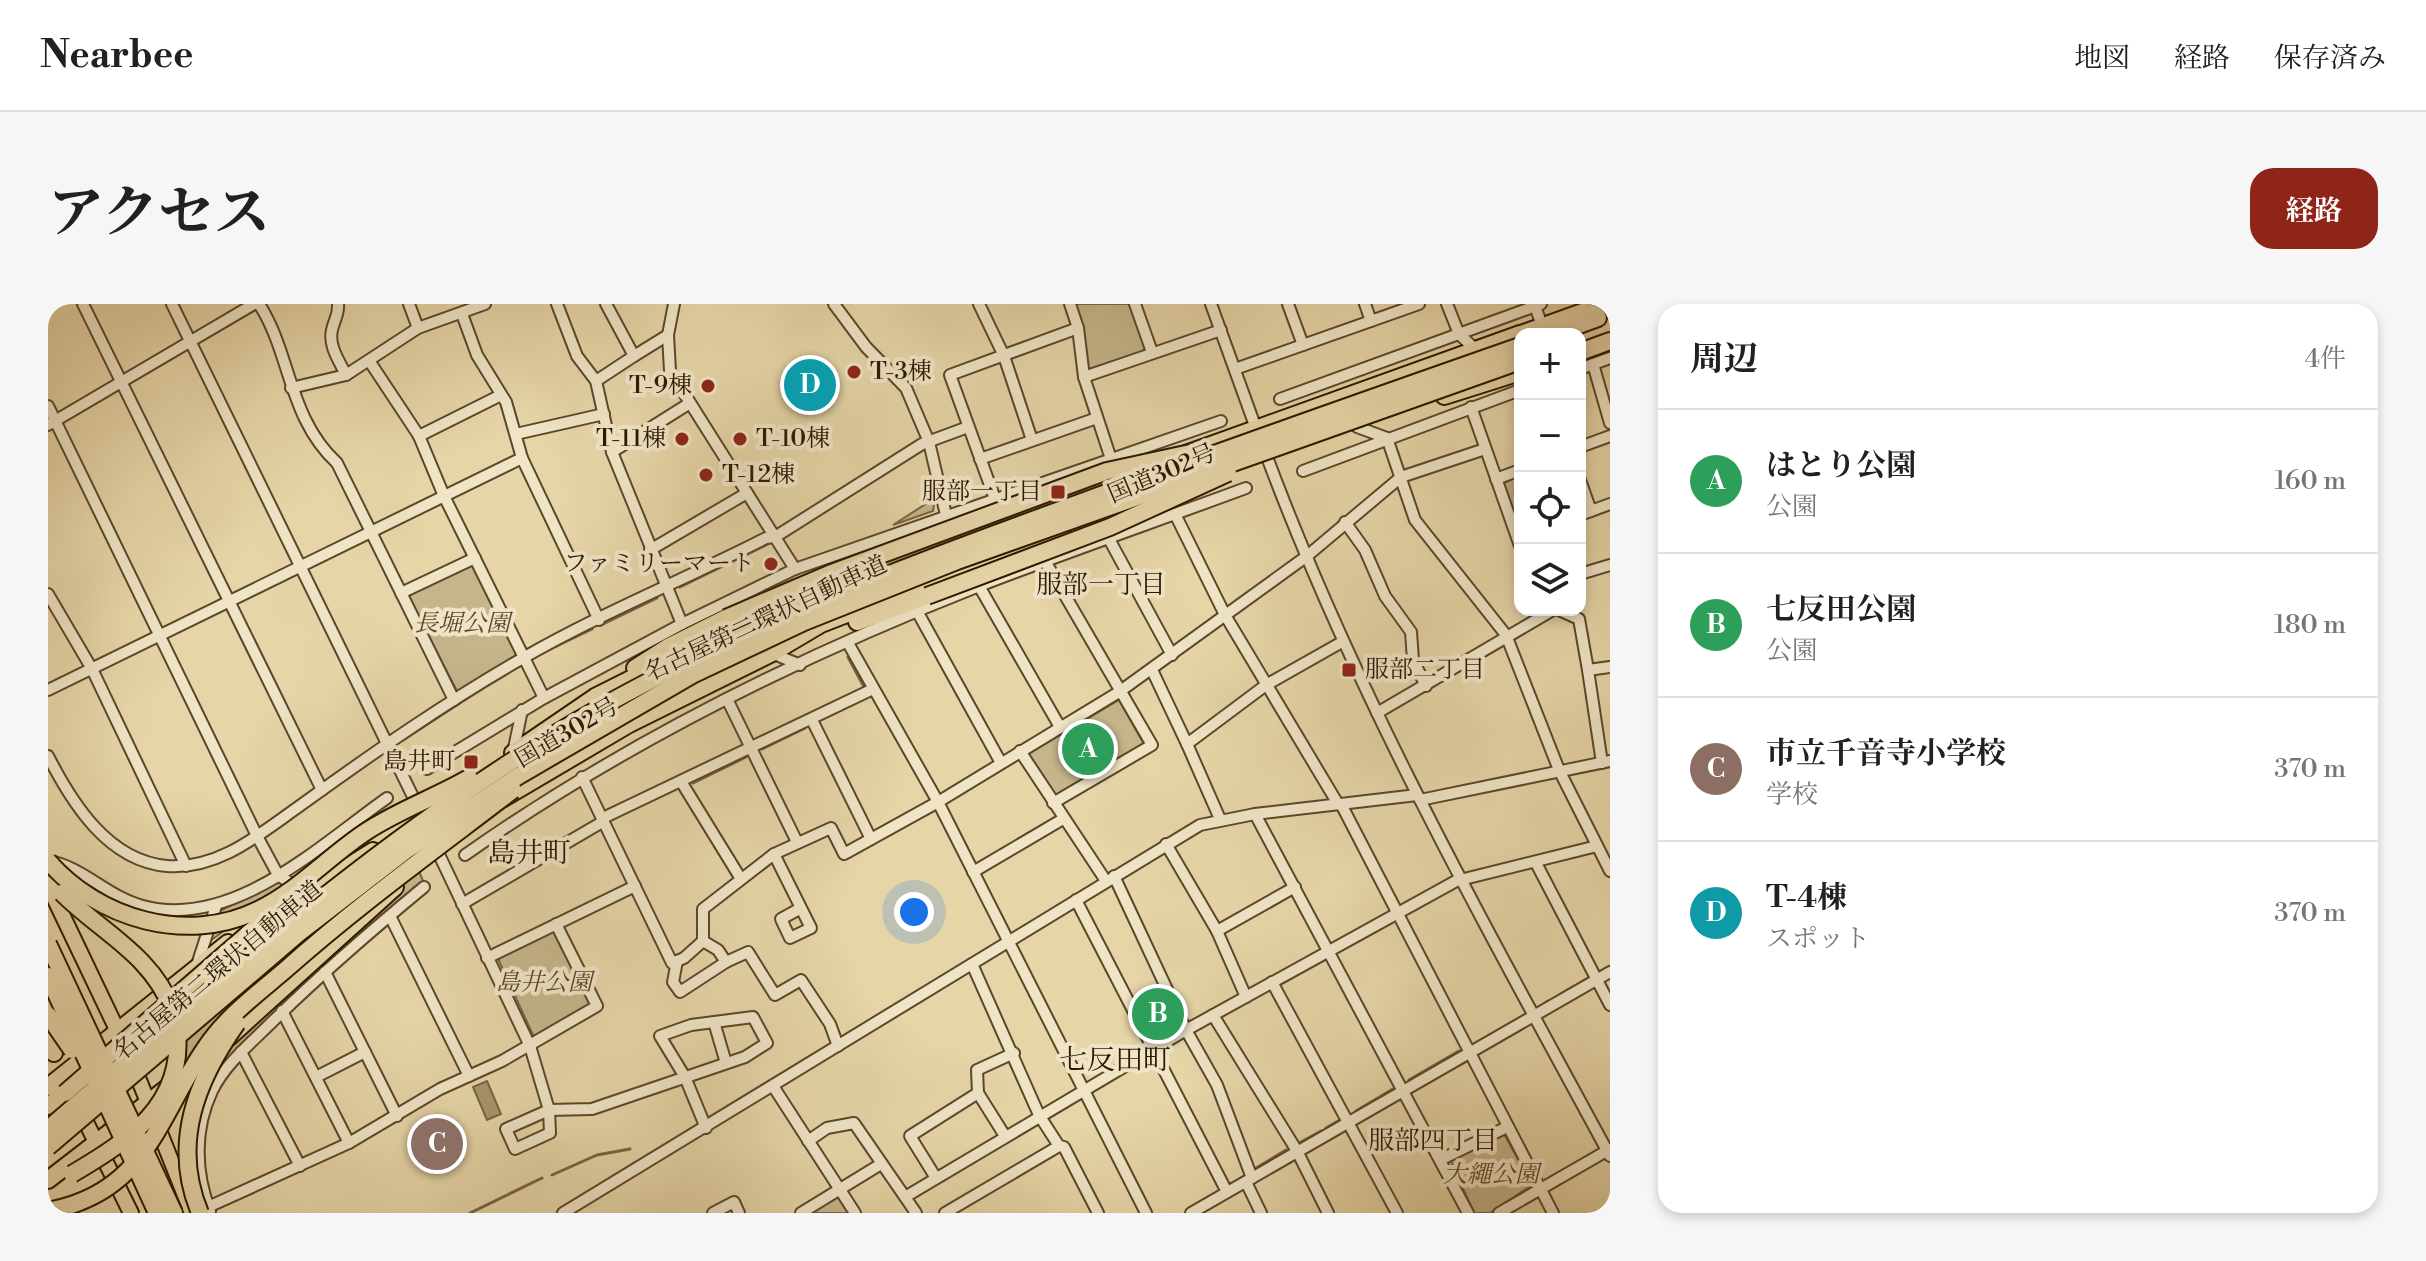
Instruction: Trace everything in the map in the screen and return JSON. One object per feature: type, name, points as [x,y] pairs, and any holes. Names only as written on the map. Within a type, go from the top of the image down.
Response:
[{"type":"highway","name":"国道302号","points":[[1553,328],[1605,304]]},
{"type":"highway","points":[[1558,328],[1610,314]]},
{"type":"highway","points":[[1586,338],[1610,329]]},
{"type":"highway","name":"国道302号","points":[[48,1087],[197,965],[668,647],[879,561],[1128,472],[1264,431],[1347,396],[1514,336]]},
{"type":"highway","points":[[1586,350],[1610,341]]},
{"type":"highway","name":"名古屋第二環状自動車道","points":[[48,1129],[291,922],[398,839],[575,722],[686,662],[867,581],[1264,431],[1514,348]]},
{"type":"highway","name":"名古屋第二環状自動車道","points":[[48,1147],[347,895],[462,812],[584,736],[692,675],[860,599],[1514,363]]},
{"type":"highway","name":"国道302号","points":[[48,1180],[148,1103],[342,938],[436,848],[517,790],[629,724],[772,653],[821,624],[965,568],[1092,530],[1267,457],[1514,374]]},
{"type":"highway","points":[[734,621],[829,574],[1107,471],[1264,431]]},
{"type":"highway","points":[[772,653],[1166,504],[1287,443]]},
{"type":"highway","points":[[48,1106],[290,898],[419,813],[605,701],[686,662]]},
{"type":"highway","points":[[48,1211],[98,1192],[139,1159],[165,1123],[214,1035],[283,971],[356,910],[584,736]]},
{"type":"highway","points":[[48,861],[86,896],[131,917],[172,925],[219,922],[239,918],[274,901],[386,819],[419,813]]},
{"type":"highway","points":[[48,876],[82,912],[125,945],[152,972],[168,997],[177,1039],[173,1076],[151,1119],[122,1144],[48,1188]]},
{"type":"highway","points":[[48,944],[155,1208]]},
{"type":"highway","points":[[207,1211],[189,1182],[186,1149],[196,1097],[227,1037],[283,971]]},
{"type":"highway","points":[[48,976],[174,1213]]},
{"type":"highway","points":[[48,1015],[69,1045],[155,1208]]},
{"type":"highway","points":[[48,1031],[51,1047]]},
{"type":"main road","points":[[48,885],[118,1030],[192,1213]]},
{"type":"main road","points":[[51,1047],[131,1213]]},
{"type":"street","points":[[83,304],[322,790]]},
{"type":"street","points":[[172,304],[389,742],[419,813],[530,1046],[549,1110],[550,1133],[515,1149],[506,1129],[549,1110],[592,1109],[685,1077],[726,1063],[745,1057],[767,1043],[753,1017],[691,1025],[660,1036],[685,1077],[706,1128]]},
{"type":"street","points":[[52,423],[189,340],[256,304],[269,320],[291,388],[305,419],[337,463],[454,700]]},
{"type":"street","points":[[338,304],[339,312],[331,332],[333,347],[346,375]]},
{"type":"street","points":[[409,304],[418,328]]},
{"type":"street","points":[[291,388],[346,375],[418,328],[485,304]]},
{"type":"street","points":[[557,304],[577,356],[596,381],[612,452],[665,589],[682,624]]},
{"type":"street","points":[[606,304],[634,356]]},
{"type":"street","points":[[674,304],[668,335],[670,371],[795,569]]},
{"type":"street","points":[[834,304],[866,347],[900,379],[929,442],[946,515]]},
{"type":"street","points":[[979,304],[1004,356],[1032,440]]},
{"type":"street","points":[[1070,304],[1078,328],[1084,377],[1111,459]]},
{"type":"street","points":[[1135,304],[1152,352]]},
{"type":"street","points":[[1211,304],[1235,369],[1264,431],[1267,457],[1342,642],[1419,798],[1609,1152],[1499,1213]]},
{"type":"street","points":[[1288,304],[1303,345]]},
{"type":"street","points":[[1365,304],[1371,321]]},
{"type":"street","points":[[1235,369],[1419,304]]},
{"type":"street","points":[[1447,304],[1459,334],[1476,350]]},
{"type":"street","points":[[1280,399],[1538,305],[1546,328]]},
{"type":"street","points":[[462,314],[477,355],[501,395],[522,458],[599,620]]},
{"type":"street","points":[[995,499],[950,375],[1078,328]]},
{"type":"street","points":[[1084,377],[1221,330]]},
{"type":"street","points":[[596,381],[668,335]]},
{"type":"street","points":[[1586,367],[1610,358]]},
{"type":"street","points":[[370,362],[419,436],[444,496],[544,698]]},
{"type":"street","points":[[1593,364],[1610,423]]},
{"type":"street","points":[[1347,396],[1356,372]]},
{"type":"street","points":[[1303,471],[1514,392]]},
{"type":"street","points":[[419,436],[501,395]]},
{"type":"street","points":[[612,452],[690,403]]},
{"type":"street","points":[[48,406],[52,423],[160,635],[257,836],[278,875],[304,892]]},
{"type":"street","points":[[1471,407],[1514,527]]},
{"type":"street","points":[[516,434],[604,414]]},
{"type":"street","points":[[980,459],[1097,418]]},
{"type":"street","points":[[427,769],[544,698],[682,624],[795,569],[1221,421]]},
{"type":"street","points":[[48,756],[77,808],[115,845],[147,862],[186,866],[222,856],[257,836],[389,742],[524,657],[766,538],[775,537],[929,442],[968,427]]},
{"type":"street","points":[[1357,427],[1387,438]]},
{"type":"street","points":[[1586,445],[1610,436]]},
{"type":"street","points":[[1387,438],[1415,520],[1506,635],[1559,770],[1610,871]]},
{"type":"street","points":[[703,941],[703,909],[774,854],[831,828],[844,854],[938,802],[1152,670],[1307,556],[1401,477],[1485,449]]},
{"type":"street","points":[[48,690],[522,458]]},
{"type":"street","points":[[1100,463],[1128,472]]},
{"type":"street","points":[[1496,479],[1515,472]]},
{"type":"street","points":[[465,855],[543,800],[727,699],[917,611],[1246,488]]},
{"type":"street","points":[[650,550],[747,493]]},
{"type":"street","points":[[1586,513],[1610,504]]},
{"type":"street","points":[[1135,527],[1149,506]]},
{"type":"street","points":[[1175,514],[1225,615],[1340,804],[1553,1213]]},
{"type":"street","points":[[1345,522],[1365,550],[1385,596],[1411,632],[1413,660],[1426,686]]},
{"type":"street","points":[[1109,539],[1172,655]]},
{"type":"street","points":[[848,551],[879,561]]},
{"type":"street","points":[[401,593],[475,558]]},
{"type":"street","points":[[1045,561],[1152,745],[1053,803]]},
{"type":"street","points":[[1586,572],[1610,565]]},
{"type":"street","points":[[979,586],[1060,727]]},
{"type":"street","points":[[734,621],[750,592]]},
{"type":"street","points":[[48,594],[92,669],[186,866]]},
{"type":"street","points":[[917,611],[1001,763]]},
{"type":"street","points":[[1377,713],[1542,616]]},
{"type":"street","points":[[563,1213],[1166,844],[1220,819],[1419,798],[1606,762],[1579,619],[1572,616]]},
{"type":"street","points":[[1187,744],[1266,685],[1342,642]]},
{"type":"street","points":[[848,643],[938,802],[1146,1213]]},
{"type":"street","points":[[772,653],[800,665]]},
{"type":"street","points":[[1588,670],[1610,667]]},
{"type":"street","points":[[1152,670],[1220,819]]},
{"type":"street","points":[[462,904],[603,819],[873,689]]},
{"type":"street","points":[[727,699],[797,842]]},
{"type":"street","points":[[513,753],[522,710]]},
{"type":"street","points":[[812,720],[871,839]]},
{"type":"street","points":[[1020,751],[1063,819],[1110,879],[1217,1085],[1261,1213]]},
{"type":"street","points":[[582,777],[672,963],[703,941]]},
{"type":"street","points":[[682,783],[741,879]]},
{"type":"street","points":[[517,790],[543,800]]},
{"type":"street","points":[[48,861],[72,868],[103,890],[145,907],[181,911],[216,906],[278,875],[387,798]]},
{"type":"street","points":[[1255,814],[1468,1213]]},
{"type":"street","points":[[973,872],[1063,819]]},
{"type":"street","points":[[1166,844],[1217,931],[1246,997]]},
{"type":"street","points":[[905,1197],[1186,1030],[1462,879],[1597,846]]},
{"type":"street","points":[[774,854],[801,908]]},
{"type":"street","points":[[1536,863],[1610,1005]]},
{"type":"street","points":[[487,958],[635,886]]},
{"type":"street","points":[[207,1211],[199,1162],[200,1129],[213,1088],[241,1052],[282,1011],[424,887]]},
{"type":"street","points":[[1217,931],[1295,887]]},
{"type":"street","points":[[1076,900],[1227,1192]]},
{"type":"street","points":[[197,965],[216,906]]},
{"type":"street","points":[[390,916],[469,1076]]},
{"type":"street","points":[[207,1211],[349,1143],[530,1046],[597,1006],[556,924]]},
{"type":"street","points":[[341,957],[342,938]]},
{"type":"street","points":[[703,941],[718,950],[726,962]]},
{"type":"street","points":[[677,961],[673,982],[680,992],[726,962],[748,952],[775,995],[801,980],[830,1024],[838,1046]]},
{"type":"street","points":[[972,964],[1039,1115],[1069,1156],[1098,1213]]},
{"type":"street","points":[[325,972],[397,1116]]},
{"type":"street","points":[[1191,1213],[1610,972]]},
{"type":"street","points":[[1272,982],[1350,1121],[1397,1213]]},
{"type":"street","points":[[282,1011],[349,1143]]},
{"type":"street","points":[[1213,1015],[1297,1151],[1328,1213]]},
{"type":"street","points":[[714,1022],[726,1063]]},
{"type":"street","points":[[241,1052],[300,1166]]},
{"type":"street","points":[[316,1077],[365,1052]]},
{"type":"street","points":[[1005,1136],[978,1093],[977,1070],[1014,1053]]},
{"type":"street","points":[[773,1086],[855,1213]]},
{"type":"street","points":[[936,1178],[910,1136],[978,1093]]},
{"type":"street","points":[[808,1141],[827,1128],[854,1123],[916,1213]]},
{"type":"street","points":[[1440,1160],[1507,1127]]},
{"type":"street","points":[[945,1213],[1059,1146]]},
{"type":"street","points":[[801,1213],[881,1164]]},
{"type":"street","points":[[185,1197],[207,1211]]},
{"type":"street","points":[[713,1213],[734,1202],[739,1213]]},
{"type":"green space","points":[[1075,304],[1130,304],[1145,347],[1142,353],[1088,369]]},
{"type":"green space","points":[[1514,478],[1514,515],[1502,484]]},
{"type":"green space","points":[[935,498],[933,511],[893,525]]},
{"type":"green space","name":"長堀公園","points":[[470,563],[474,565],[516,652],[515,657],[458,693],[408,596]]},
{"type":"green space","points":[[1119,700],[1145,746],[1057,796],[1053,795],[1029,758],[1030,753]]},
{"type":"green space","points":[[418,869],[424,883],[415,890],[413,888],[411,894],[355,939],[349,939],[348,914]]},
{"type":"green space","points":[[277,882],[286,887],[207,943],[220,911]]},
{"type":"green space","points":[[337,916],[333,961],[212,1085],[170,1074],[183,1040]]},
{"type":"green space","name":"島井公園","points":[[552,932],[556,933],[590,1005],[534,1037],[499,957]]},
{"type":"green space","points":[[1162,986],[1182,1028],[1156,1043],[1133,1001]]},
{"type":"green space","name":"大繩公園","points":[[1503,1132],[1532,1185],[1490,1213],[1474,1213],[1450,1159]]},
{"type":"green space","points":[[836,1197],[841,1198],[851,1213],[810,1213]]},
{"type":"shaded area","points":[[487,1081],[501,1114],[487,1120],[473,1087]]},
{"type":"waterway","points":[[680,587],[768,544]]},
{"type":"waterway","points":[[601,625],[657,598]]},
{"type":"waterway","points":[[540,654],[592,629]]},
{"type":"waterway","points":[[848,657],[863,685]]},
{"type":"waterway","points":[[403,740],[484,687]]},
{"type":"waterway","points":[[762,749],[805,728]]},
{"type":"waterway","points":[[693,783],[746,757]]},
{"type":"waterway","points":[[345,780],[354,773]]},
{"type":"waterway","points":[[1603,970],[1610,966]]},
{"type":"waterway","points":[[1559,995],[1587,979]]},
{"type":"waterway","points":[[1544,1004],[1548,1001]]},
{"type":"waterway","points":[[1474,1044],[1521,1017]]},
{"type":"waterway","points":[[1409,1080],[1459,1051]]},
{"type":"waterway","points":[[1356,1111],[1393,1089]]},
{"type":"waterway","points":[[1326,1128],[1340,1120]]},
{"type":"waterway","points":[[1301,1142],[1321,1131]]},
{"type":"waterway","points":[[552,1175],[597,1155],[630,1149]]},
{"type":"waterway","points":[[1253,1170],[1286,1150]]},
{"type":"waterway","points":[[470,1213],[542,1178]]},
{"type":"place","name":"T-3棟","points":[[854,372]]},
{"type":"place","name":"T-4棟","points":[[810,385]]},
{"type":"place","name":"T-9棟","points":[[708,386]]},
{"type":"place","name":"T-11棟","points":[[682,439]]},
{"type":"place","name":"T-10棟","points":[[740,439]]},
{"type":"place","name":"T-12棟","points":[[706,475]]},
{"type":"place","name":"服部一丁目","points":[[1058,492]]},
{"type":"place","name":"ファミリーマート","points":[[771,564]]},
{"type":"place","name":"服部二丁目","points":[[1349,670]]},
{"type":"place","name":"はとり公園","points":[[1088,749]]},
{"type":"place","name":"島井町","points":[[471,762]]},
{"type":"place","name":"七反田公園","points":[[1158,1014]]},
{"type":"place","name":"市立千音寺小学校","points":[[437,1144]]},
{"type":"district","name":"服部一丁目","points":[[1101,585]]},
{"type":"district","name":"島井町","points":[[529,853]]},
{"type":"district","name":"七反田町","points":[[1115,1060]]},
{"type":"district","name":"服部四丁目","points":[[1433,1141]]}]
